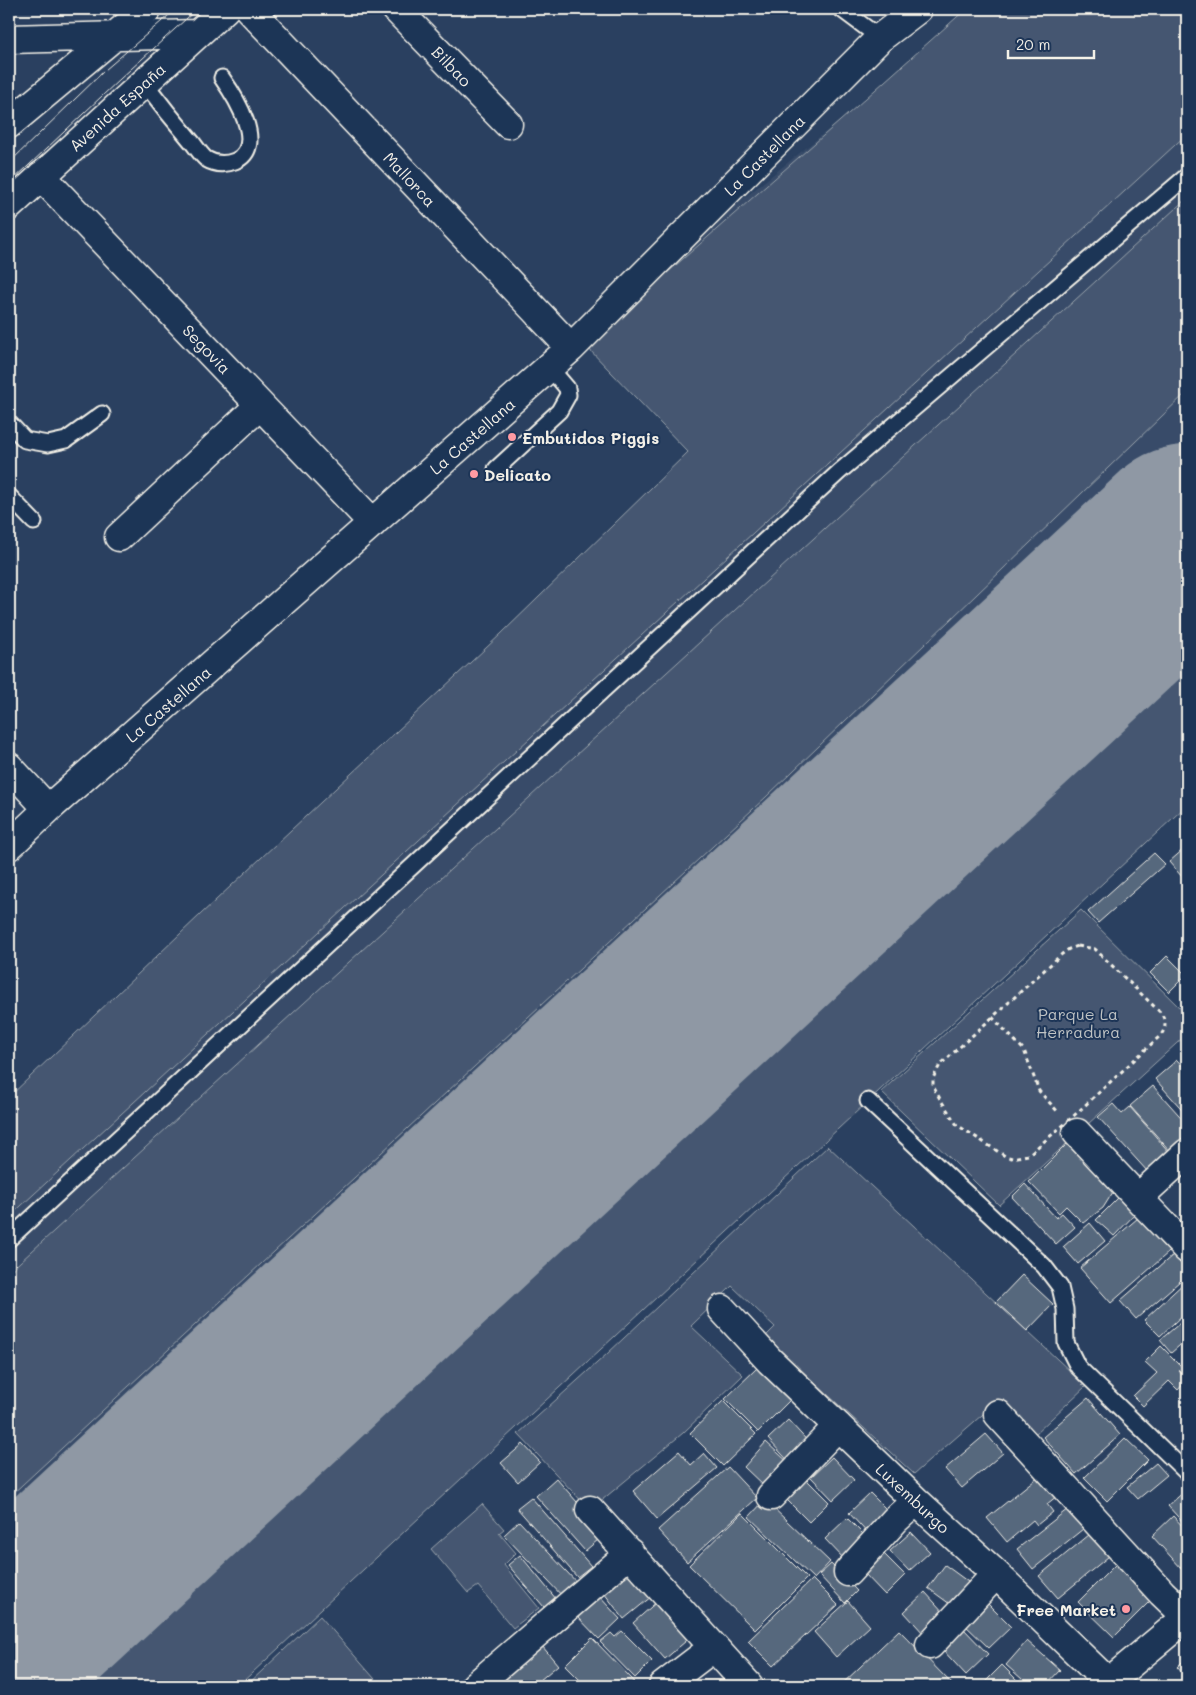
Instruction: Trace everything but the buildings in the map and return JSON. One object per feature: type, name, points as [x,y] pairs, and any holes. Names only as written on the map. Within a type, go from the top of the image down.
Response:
[{"type":"street","points":[[9,124],[147,9]]},
{"type":"street","name":"Avenida España","points":[[9,206],[225,9]]},
{"type":"street","name":"Mallorca","points":[[249,9],[571,348]]},
{"type":"street","name":"Bilbao","points":[[396,9],[508,124]]},
{"type":"street","name":"La Castellana","points":[[9,846],[48,809],[571,348],[880,38],[918,9]]},
{"type":"street","points":[[9,39],[197,34]]},
{"type":"street","name":"Segovia","points":[[41,176],[373,523]]},
{"type":"street","points":[[119,537],[260,404]]},
{"type":"street","points":[[9,767],[48,809]]},
{"type":"street","points":[[1072,1127],[1187,1249]]},
{"type":"street","points":[[1138,1198],[1187,1154]]},
{"type":"street","name":"Luxemburgo","points":[[722,1310],[770,1360],[916,1501],[996,1574],[1106,1684]]},
{"type":"street","points":[[998,1414],[1156,1586],[1187,1617],[1106,1684]]},
{"type":"street","points":[[771,1496],[838,1426]]},
{"type":"street","points":[[848,1572],[895,1520],[916,1501]]},
{"type":"street","points":[[590,1510],[749,1686]]},
{"type":"street","points":[[475,1686],[630,1553]]},
{"type":"street","points":[[930,1645],[996,1574]]},
{"type":"street","points":[[663,1686],[714,1647]]},
{"type":"lane","points":[[842,9],[880,38]]},
{"type":"lane","points":[[144,82],[206,159],[223,165],[238,160],[247,150],[249,134],[238,102],[222,78]]},
{"type":"lane","points":[[9,1239],[839,472],[1187,176]]},
{"type":"lane","points":[[496,469],[559,411],[568,395],[567,388],[549,367]]},
{"type":"lane","points":[[9,423],[24,440],[48,444],[66,440],[102,414]]},
{"type":"lane","points":[[9,496],[34,522]]},
{"type":"lane","points":[[868,1101],[1044,1266],[1060,1287],[1066,1309],[1066,1343],[1078,1367],[1187,1474]]},
{"type":"path","points":[[1078,946],[1095,949],[1102,955],[1164,1018],[1165,1028],[1159,1037],[1072,1127],[1028,1155],[1012,1158],[1005,1156],[957,1125],[936,1093],[933,1086],[933,1078],[940,1065],[992,1017],[1062,954],[1078,946]]},
{"type":"path","points":[[992,1017],[1024,1050],[1042,1095],[1072,1127]]},
{"type":"shaded area","points":[[966,9],[1187,9],[1187,805],[238,1686],[9,1686],[9,1097],[201,914],[501,634],[688,452],[585,345],[692,240],[848,114]]},
{"type":"green space","points":[[966,9],[1187,9],[1187,134],[9,1217],[9,1097],[201,914],[501,634],[688,452],[585,345]]},
{"type":"green space","points":[[1187,198],[1187,392],[766,797],[9,1497],[9,1272]]},
{"type":"green space","points":[[1187,658],[1187,805],[238,1686],[78,1686]]},
{"type":"green space","name":"Parque La Herradura","points":[[1081,910],[1187,1015],[1187,1034],[999,1205],[881,1092]]},
{"type":"green space","points":[[828,1146],[1086,1386],[1034,1435],[997,1402],[914,1474],[765,1337],[775,1327],[732,1286],[691,1326],[743,1375],[683,1433],[590,1510],[518,1434],[607,1354]]},
{"type":"green space","points":[[482,1504],[504,1529],[499,1533],[516,1553],[504,1565],[539,1608],[513,1628],[478,1586],[468,1593],[431,1549]]},
{"type":"green space","points":[[320,1616],[381,1686],[246,1686]]},
{"type":"runway","points":[[9,1633],[1187,541]]},
{"type":"tram line","points":[[9,163],[105,70],[176,9]]},
{"type":"tram line","points":[[9,184],[197,9]]},
{"type":"place","name":"Embutidos Piggis","points":[[512,437]]},
{"type":"place","name":"Delicato","points":[[474,474]]},
{"type":"place","name":"Free Market","points":[[1126,1609]]}]
